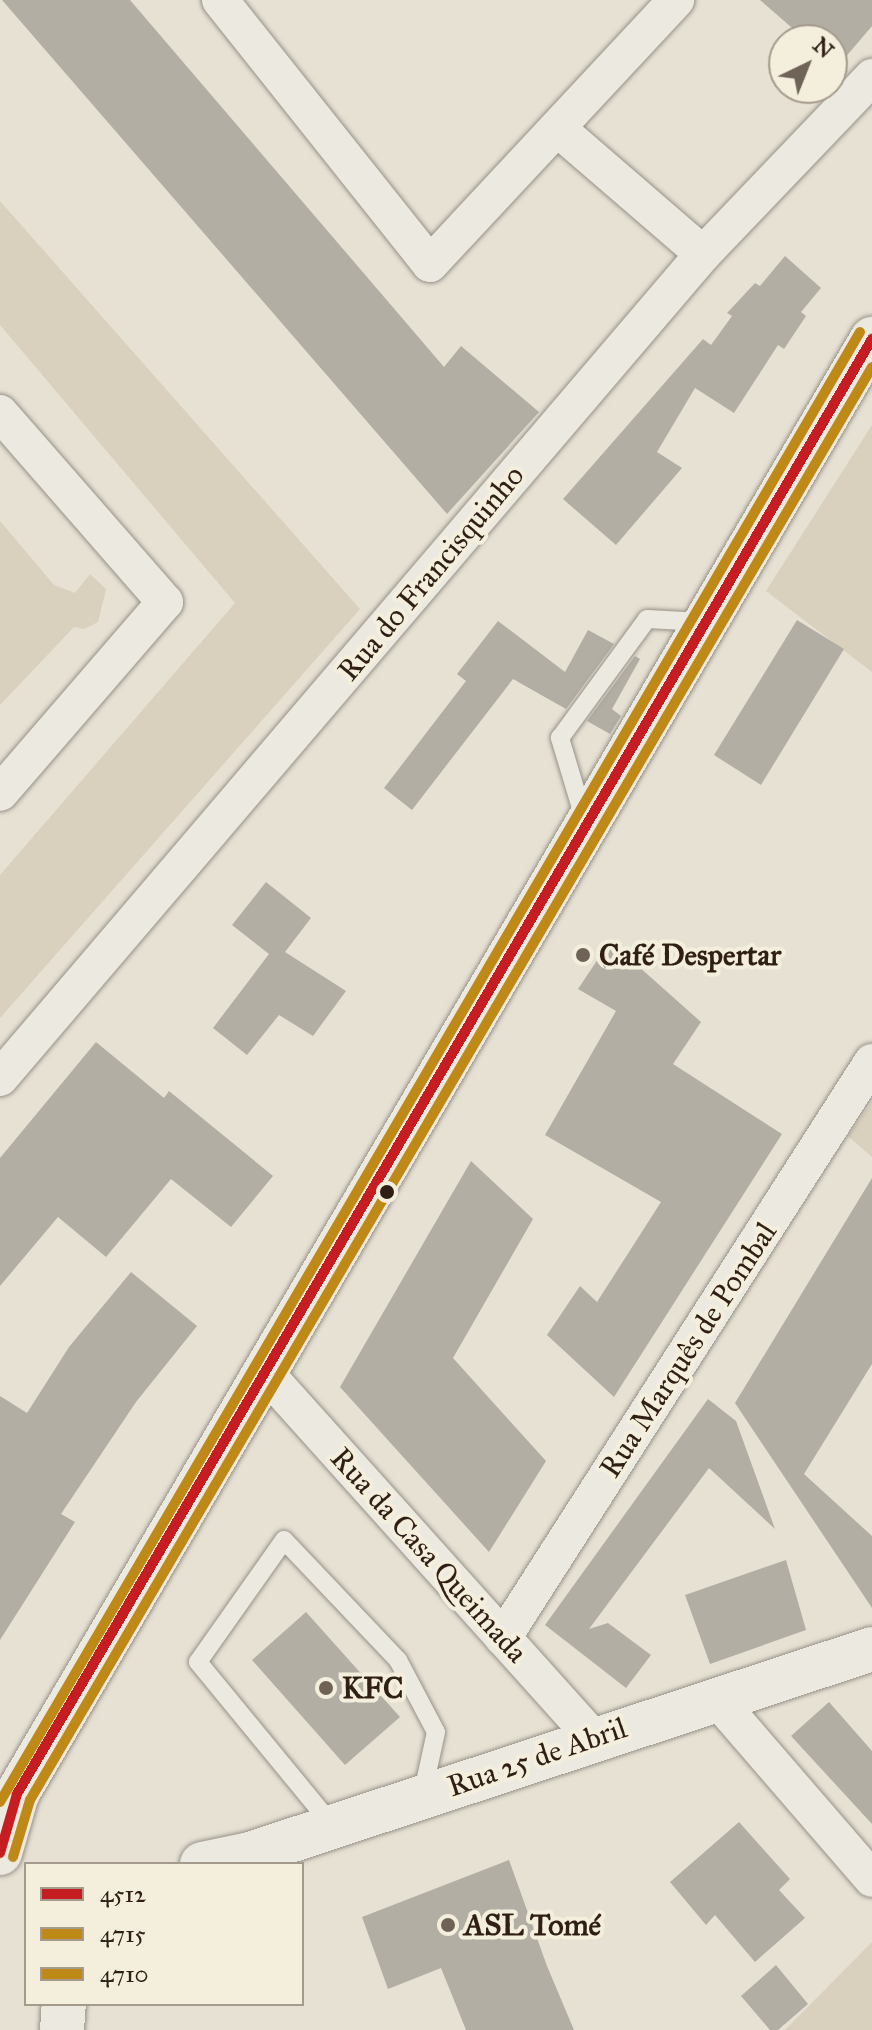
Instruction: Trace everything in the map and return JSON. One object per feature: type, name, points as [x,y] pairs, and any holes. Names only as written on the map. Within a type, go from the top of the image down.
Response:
[{"type":"street","points":[[220,0],[430,264],[676,0]]},
{"type":"street","name":"Rua do Francisquinho","points":[[0,1078],[703,254],[872,77]]},
{"type":"street","points":[[557,128],[703,254]]},
{"type":"street","points":[[0,1853],[8,1804],[872,339]]},
{"type":"street","points":[[0,413],[165,602],[0,793]]},
{"type":"street","name":"Rua Marquês de Pombal","points":[[503,1638],[872,1062]]},
{"type":"street","name":"Rua da Casa Queimada","points":[[264,1371],[594,1739]]},
{"type":"street","name":"Rua 25 de Abril","points":[[209,1862],[333,1826],[715,1697],[872,1649]]},
{"type":"street","points":[[715,1697],[872,1879]]},
{"type":"street","points":[[62,2030],[64,2006]]},
{"type":"lane","points":[[586,825],[560,738],[647,619],[705,622]]},
{"type":"lane","points":[[333,1826],[198,1662],[284,1540],[398,1660],[436,1732],[422,1796]]},
{"type":"shaded area","points":[[0,201],[360,609],[0,1018],[0,875],[235,603],[0,325]]},
{"type":"shaded area","points":[[872,425],[872,672],[766,591]]},
{"type":"shaded area","points":[[0,521],[54,585],[75,593],[90,574],[106,589],[98,622],[84,629],[74,627],[0,705]]},
{"type":"shaded area","points":[[872,1102],[872,1157],[848,1136]]},
{"type":"shaded area","points":[[872,1942],[872,2030],[785,2030]]},
{"type":"building","points":[[2,0],[130,0],[444,367],[461,346],[539,412],[447,514]]},
{"type":"building","points":[[760,0],[872,0],[872,26],[848,54],[848,24],[788,24]]},
{"type":"building","points":[[785,256],[821,288],[801,312],[806,316],[784,349],[778,345],[734,413],[695,388],[657,452],[682,468],[616,545],[563,499],[703,339],[711,345],[732,316],[727,313],[755,283],[760,286]]},
{"type":"building","points":[[797,620],[844,649],[761,785],[714,755]]},
{"type":"building","points":[[498,621],[565,672],[588,630],[614,644],[566,709],[513,679],[412,810],[384,788],[466,681],[457,674]]},
{"type":"building","points":[[635,656],[640,659],[612,709],[621,716],[610,734],[587,721]]},
{"type":"building","points":[[266,882],[311,918],[285,952],[346,991],[313,1036],[279,1015],[247,1055],[213,1028],[269,954],[232,925]]},
{"type":"building","points":[[610,941],[701,1022],[673,1064],[782,1134],[614,1397],[547,1335],[580,1286],[597,1302],[661,1202],[545,1135],[616,1011],[578,989]]},
{"type":"building","points":[[96,1042],[164,1098],[169,1091],[273,1176],[231,1227],[171,1179],[106,1257],[58,1217],[0,1286],[0,1158]]},
{"type":"building","points":[[471,1161],[533,1219],[453,1358],[546,1461],[489,1552],[340,1387]]},
{"type":"building","points":[[872,1178],[872,1364],[804,1474],[872,1536],[872,1608],[735,1403]]},
{"type":"building","points":[[131,1272],[197,1326],[136,1402],[61,1514],[75,1522],[0,1640],[0,1396],[27,1413],[69,1347]]},
{"type":"building","points":[[708,1399],[736,1421],[775,1529],[709,1468],[589,1629],[608,1623],[651,1655],[626,1688],[545,1625]]},
{"type":"building","points":[[786,1560],[806,1630],[710,1664],[685,1595]]},
{"type":"building","name":"KFC","points":[[306,1612],[400,1717],[345,1765],[252,1660]]},
{"type":"building","points":[[829,1702],[872,1751],[872,1824],[791,1736]]},
{"type":"building","points":[[739,1822],[790,1879],[779,1890],[805,1918],[755,1962],[715,1915],[706,1925],[670,1882]]},
{"type":"building","points":[[509,1860],[574,2030],[466,2030],[441,1968],[388,1989],[362,1917]]},
{"type":"building","points":[[776,1965],[808,2004],[778,2030],[770,2030],[741,1996]]},
{"type":"transit line","name":"4710","points":[[0,1802],[860,332]]},
{"type":"transit line","name":"4512","points":[[0,1853],[17,1794],[872,339]]},
{"type":"transit line","name":"4715","points":[[13,1857],[30,1800],[872,367]]},
{"type":"place","name":"Café Despertar","points":[[583,955]]},
{"type":"place","name":"KFC","points":[[326,1688]]},
{"type":"place","name":"ASL Tomé","points":[[448,1925]]}]
